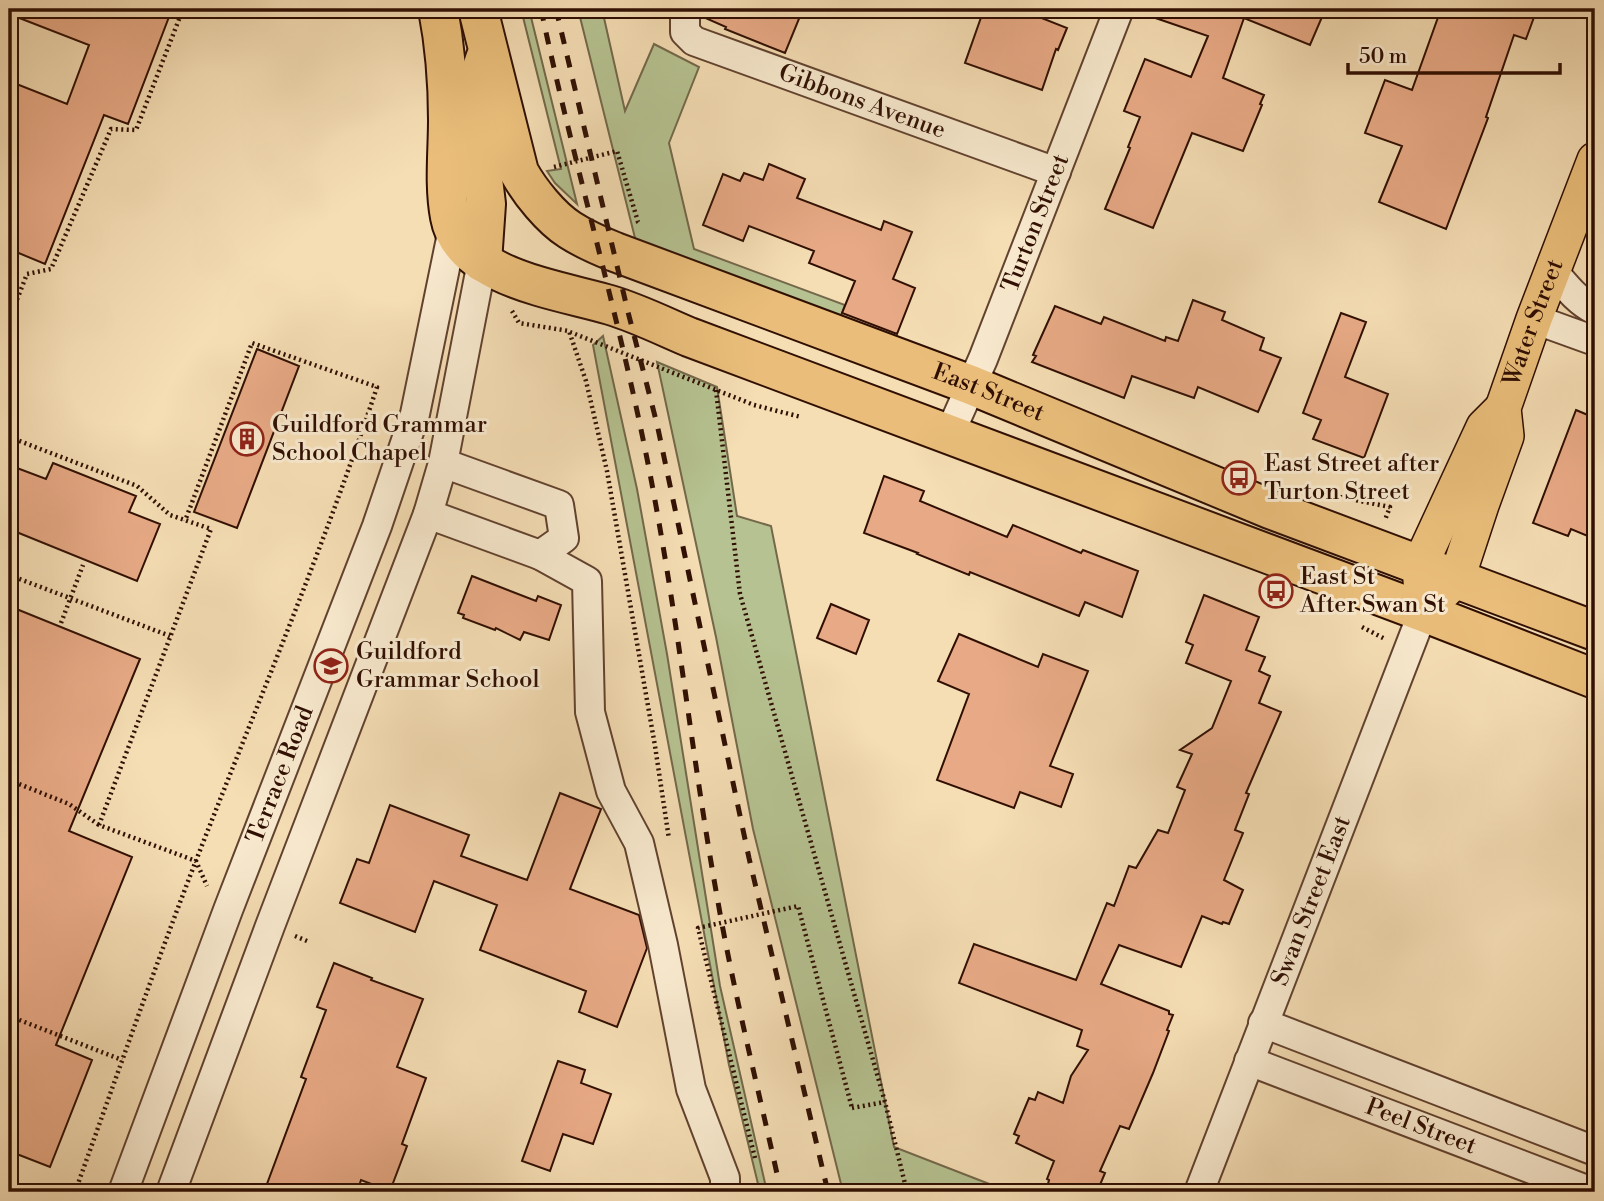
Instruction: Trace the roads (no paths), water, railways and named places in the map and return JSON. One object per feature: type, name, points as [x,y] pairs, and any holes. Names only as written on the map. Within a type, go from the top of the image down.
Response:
[{"type":"highway","points":[[438,9],[446,71],[448,200],[453,229]]},
{"type":"highway","name":"East Street","points":[[478,9],[519,172],[547,209],[569,229],[615,253],[971,385],[1270,509],[1595,631]]},
{"type":"highway","points":[[482,262],[486,204],[473,96],[487,50]]},
{"type":"highway","name":"East Street","points":[[453,229],[461,242],[482,262],[517,279],[613,306],[1595,679]]},
{"type":"main road","name":"Water Street","points":[[1423,612],[1457,578],[1506,436],[1503,408],[1595,160]]},
{"type":"main road","name":"Water Street","points":[[1423,612],[1420,565],[1484,427],[1503,408]]},
{"type":"street","name":"Turton Street","points":[[949,435],[983,359],[1119,9]]},
{"type":"street","name":"Gibbons Avenue","points":[[687,13],[685,32],[694,41],[1056,172]]},
{"type":"street","name":"Terrace Road","points":[[123,1192],[228,910],[377,526],[415,414],[453,229]]},
{"type":"street","name":"Terrace Road","points":[[172,1192],[270,926],[428,514],[443,463],[482,262]]},
{"type":"street","points":[[1553,271],[1572,293],[1595,310]]},
{"type":"street","points":[[1534,319],[1595,341]]},
{"type":"street","points":[[443,463],[559,505],[564,538],[540,555]]},
{"type":"street","points":[[428,514],[540,555],[587,581],[590,712],[611,791],[639,843],[663,945],[691,1089],[725,1178],[725,1192]]},
{"type":"street","name":"Swan Street East","points":[[1199,1192],[1423,612]]},
{"type":"street","name":"Peel Street","points":[[1263,1023],[1595,1151]]},
{"type":"street","name":"Peel Street","points":[[1249,1061],[1592,1192]]},
{"type":"railway","points":[[541,9],[644,443],[665,555],[718,902],[781,1192]]},
{"type":"railway","points":[[556,9],[657,424],[749,858],[828,1192]]},
{"type":"place","name":"Guildford Grammar School Chapel","points":[[247,439]]},
{"type":"place","name":"East Street after Turton Street","points":[[1239,478]]},
{"type":"place","name":"East St After Swan St","points":[[1276,591]]},
{"type":"place","name":"Guildford Grammar School","points":[[331,666]]}]
